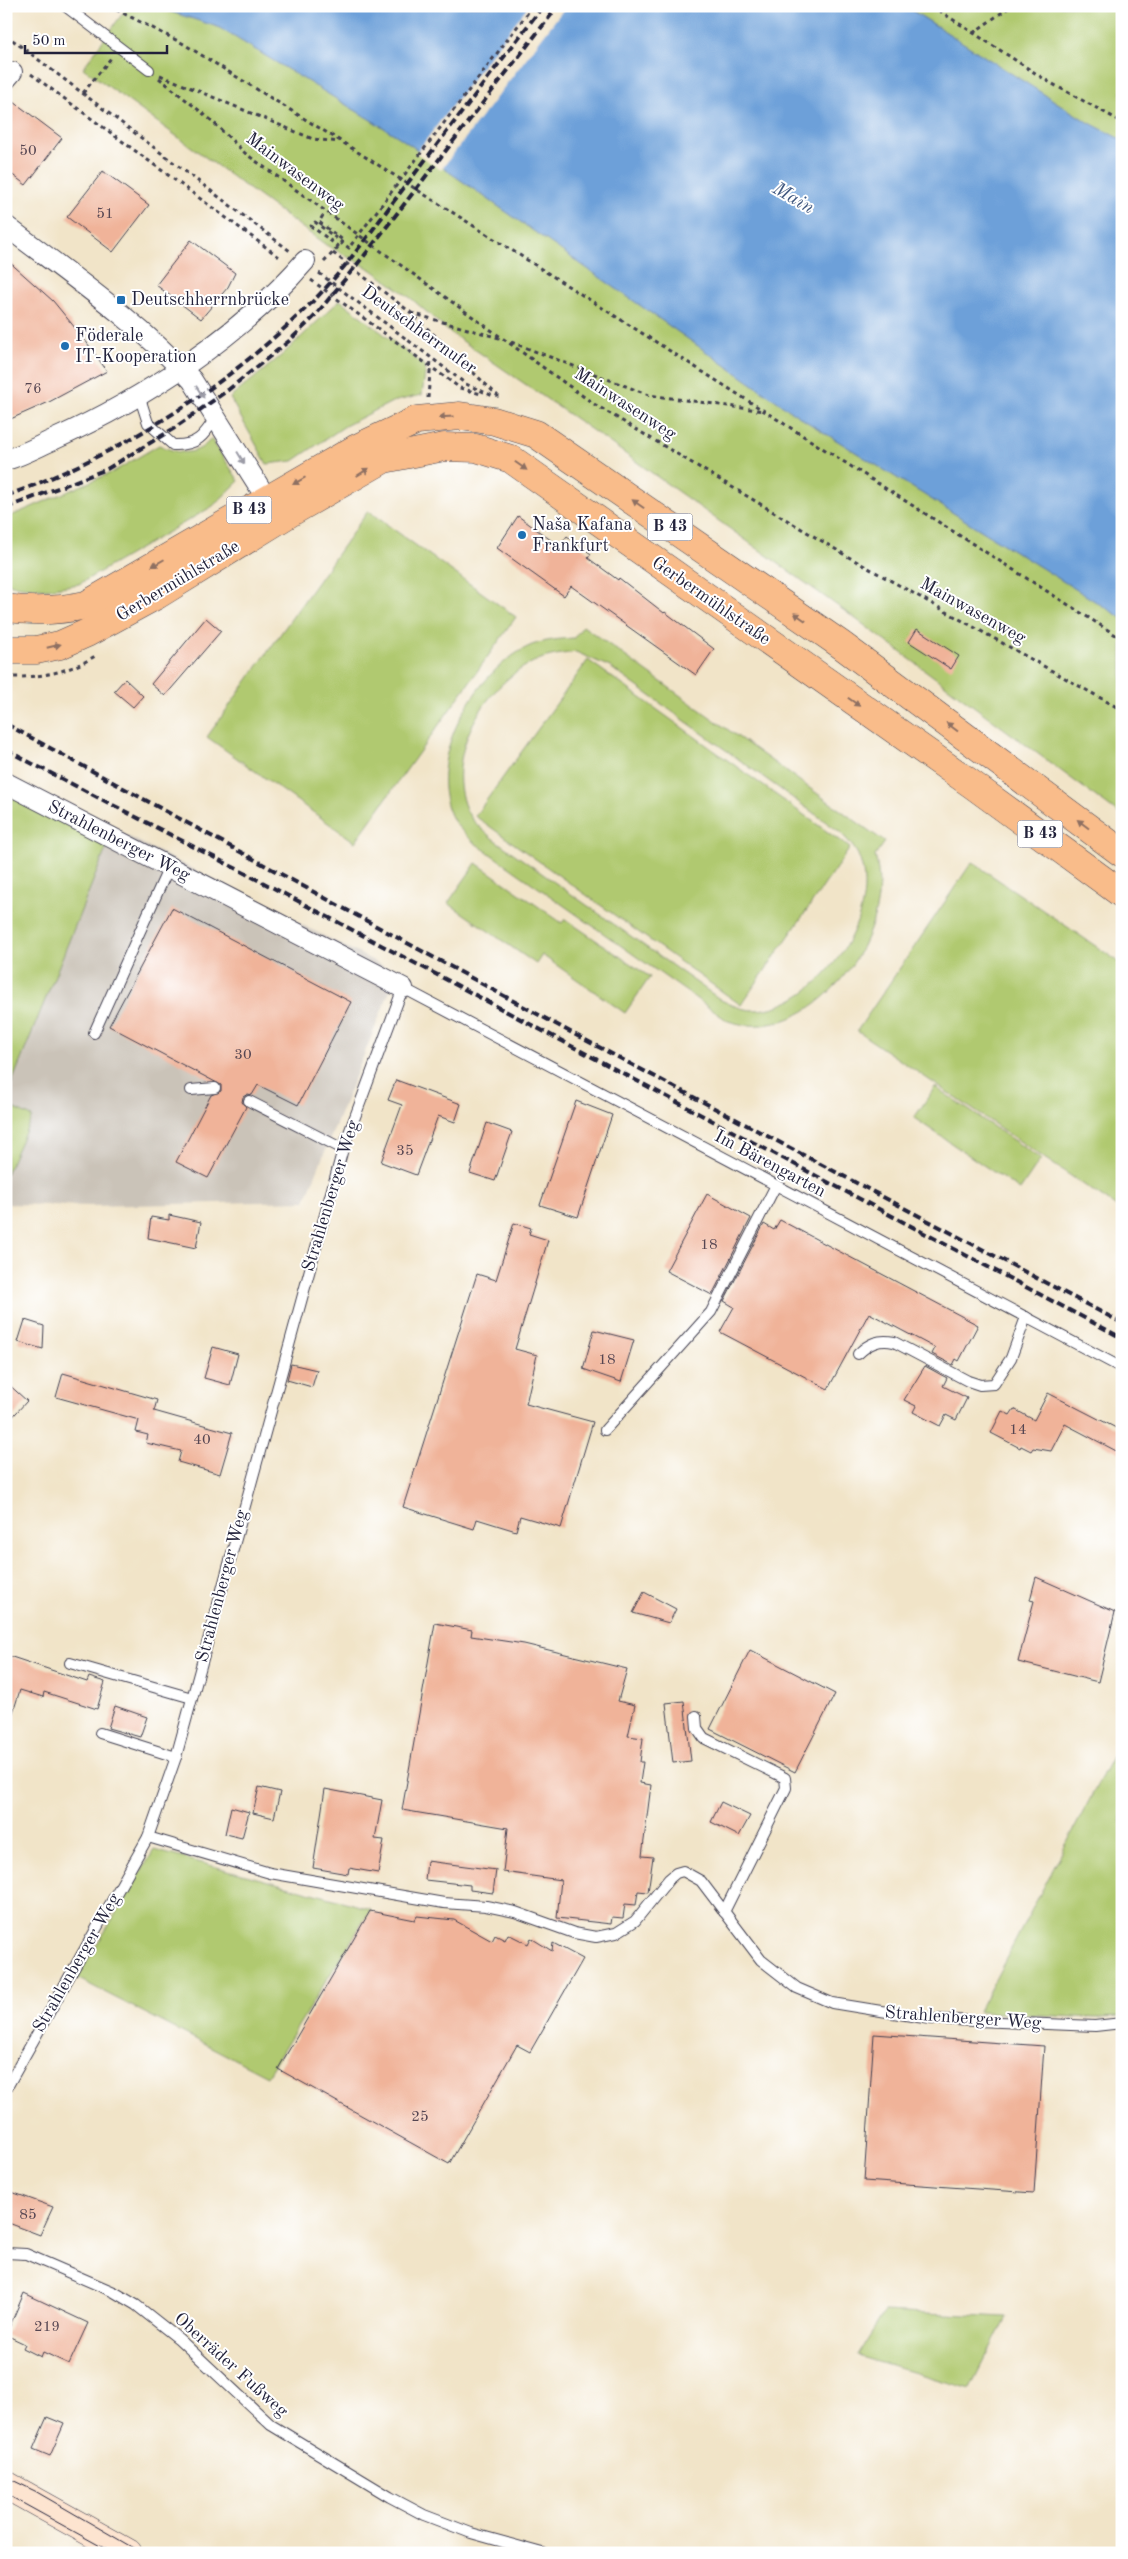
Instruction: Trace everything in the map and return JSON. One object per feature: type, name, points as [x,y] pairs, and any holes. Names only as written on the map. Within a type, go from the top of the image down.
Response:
[{"type":"main road","name":"Gerbermühlstraße","points":[[6,608],[31,612],[56,611],[86,604],[354,450],[417,420],[460,416],[494,421],[536,434],[840,644],[1122,853]]},
{"type":"main road","name":"Gerbermühlstraße","points":[[6,650],[36,650],[60,645],[87,633],[157,595],[293,511],[384,459],[444,447],[476,448],[511,459],[965,779],[1122,894]]},
{"type":"main road","points":[[6,2485],[128,2553]]},
{"type":"street","points":[[6,226],[114,308],[181,368],[192,380],[216,416],[267,500],[293,511]]},
{"type":"street","points":[[6,460],[101,418],[181,368],[253,314],[301,266]]},
{"type":"street","name":"Strahlenberger Weg","points":[[6,783],[403,988]]},
{"type":"lane","points":[[65,6],[149,70]]},
{"type":"lane","points":[[139,395],[148,422],[173,445],[184,446],[203,437],[216,416]]},
{"type":"lane","points":[[94,1033],[169,867]]},
{"type":"lane","name":"Strahlenberger Weg","points":[[6,2089],[148,1837],[176,1757],[343,1149],[403,988]]},
{"type":"lane","name":"Im Bärengarten","points":[[403,988],[1122,1368]]},
{"type":"lane","points":[[190,1090],[215,1088]]},
{"type":"lane","points":[[249,1101],[343,1149]]},
{"type":"lane","points":[[605,1430],[711,1312],[776,1185]]},
{"type":"lane","points":[[858,1354],[873,1342],[884,1340],[894,1342],[968,1381],[980,1385],[994,1384],[1011,1358],[1026,1317]]},
{"type":"lane","points":[[70,1663],[192,1698]]},
{"type":"lane","points":[[696,1716],[697,1728],[704,1738],[785,1778],[786,1788],[724,1912]]},
{"type":"lane","points":[[100,1734],[176,1757]]},
{"type":"lane","name":"Strahlenberger Weg","points":[[148,1837],[270,1873],[444,1903],[486,1906],[515,1912],[574,1933],[596,1937],[616,1933],[635,1921],[676,1873],[689,1873],[701,1881],[761,1960],[797,1988],[832,2003],[930,2018],[1094,2026],[1122,2024]]},
{"type":"lane","name":"Oberräder Fußweg","points":[[6,2253],[26,2254],[114,2292],[136,2305],[179,2339],[271,2425],[390,2497],[424,2515],[471,2533],[543,2553]]},
{"type":"path","points":[[109,6],[182,43],[342,142],[767,411],[1122,639]]},
{"type":"path","points":[[338,247],[311,226],[315,222],[349,248],[533,6]]},
{"type":"path","points":[[932,6],[1049,82],[1122,122]]},
{"type":"path","points":[[973,33],[1011,6]]},
{"type":"path","name":"Deutschherrnufer","points":[[6,34],[83,93],[301,266],[430,366],[460,388],[504,401],[466,384],[301,266],[14,73]]},
{"type":"path","points":[[83,93],[103,68]]},
{"type":"path","points":[[149,70],[313,139],[342,142]]},
{"type":"path","name":"Mainwasenweg","points":[[149,70],[211,120],[246,154],[594,404],[836,550],[1122,710]]},
{"type":"path","points":[[325,212],[320,222],[344,241],[325,261]]},
{"type":"path","points":[[410,312],[507,340],[649,395],[767,411]]},
{"type":"path","points":[[428,401],[432,359]]},
{"type":"shaded area","points":[[6,774],[397,973],[305,1201],[92,1206],[6,1204]]},
{"type":"green space","points":[[128,6],[153,6],[218,27],[399,137],[804,420],[1122,618],[1122,816],[860,622],[599,435],[448,331],[412,299],[372,270],[326,245],[83,68]]},
{"type":"green space","points":[[905,6],[1122,6],[1122,140],[1086,121]]},
{"type":"green space","points":[[340,300],[426,367],[422,395],[392,402],[345,426],[293,461],[267,464],[230,398],[282,355]]},
{"type":"green space","points":[[211,439],[239,481],[213,506],[79,584],[47,589],[12,585],[6,582],[6,518],[113,472],[159,445],[180,452],[187,452],[199,449]]},
{"type":"green space","points":[[368,511],[516,617],[355,842],[207,737]]},
{"type":"green space","points":[[583,626],[885,842],[875,856],[879,887],[874,919],[861,950],[842,978],[818,1002],[790,1018],[760,1025],[728,1021],[472,841],[456,824],[445,798],[444,772],[449,746],[459,720],[474,696],[491,674],[511,657],[537,643],[574,638]],"holes":[[[576,652],[610,667],[840,832],[857,852],[864,883],[861,908],[852,933],[838,957],[821,978],[800,995],[778,1006],[754,1010],[741,1008],[721,1000],[492,838],[477,825],[468,813],[460,788],[460,766],[465,744],[474,722],[486,702],[502,685],[519,670],[538,660],[561,654]]]},
{"type":"green space","points":[[588,660],[850,848],[741,1005],[475,816]]},
{"type":"green space","points":[[14,796],[108,844],[6,1097],[6,812]]},
{"type":"green space","points":[[972,862],[1122,964],[1121,1210],[857,1031]]},
{"type":"green space","points":[[476,863],[562,923],[565,919],[650,977],[625,1013],[542,955],[536,964],[448,903]]},
{"type":"green space","points":[[935,1087],[1041,1159],[1020,1190],[914,1118]]},
{"type":"green space","points":[[6,1105],[32,1117],[6,1174]]},
{"type":"green space","points":[[1122,1738],[1122,2017],[1096,2018],[978,2012]]},
{"type":"green space","points":[[154,1850],[371,1909],[267,2076],[77,1978]]},
{"type":"green space","points":[[885,2311],[1006,2317],[970,2389],[857,2356]]},
{"type":"water","name":"Main","points":[[153,6],[905,6],[1086,121],[1122,140],[1122,618],[804,420],[399,137],[218,27]]},
{"type":"pier","points":[[528,6],[566,6],[441,170],[416,153]]},
{"type":"building","points":[[14,102],[62,138],[26,185],[6,170],[6,112]]},
{"type":"building","points":[[103,171],[149,205],[113,252],[67,217]]},
{"type":"building","points":[[191,240],[235,273],[228,287],[201,319],[156,285]]},
{"type":"building","points":[[6,259],[53,301],[85,340],[107,371],[49,402],[6,421]]},
{"type":"building","points":[[518,516],[559,546],[567,536],[591,554],[588,558],[618,580],[619,578],[714,649],[696,675],[571,586],[564,596],[497,548]]},
{"type":"building","points":[[206,618],[221,631],[165,696],[151,684]]},
{"type":"building","points":[[917,629],[959,656],[951,669],[909,642]]},
{"type":"building","points":[[125,679],[143,696],[133,707],[114,691]]},
{"type":"building","points":[[172,908],[351,1002],[298,1105],[258,1085],[252,1095],[248,1094],[243,1097],[242,1102],[246,1107],[208,1178],[176,1162],[211,1095],[221,1091],[221,1085],[109,1026]]},
{"type":"building","points":[[396,1080],[461,1104],[455,1122],[438,1116],[416,1175],[381,1162],[402,1105],[388,1100]]},
{"type":"building","points":[[576,1101],[612,1115],[578,1217],[540,1205]]},
{"type":"building","points":[[487,1123],[512,1132],[495,1181],[470,1173]]},
{"type":"building","points":[[707,1194],[751,1218],[712,1295],[666,1271]]},
{"type":"building","points":[[169,1215],[201,1222],[196,1248],[148,1238],[151,1217],[169,1220]]},
{"type":"building","points":[[780,1220],[978,1325],[959,1361],[956,1359],[953,1365],[932,1354],[935,1348],[869,1313],[828,1389],[720,1332],[734,1307],[724,1301],[764,1224],[774,1230]]},
{"type":"building","points":[[514,1223],[531,1228],[529,1234],[548,1240],[515,1349],[537,1355],[526,1404],[593,1422],[561,1528],[520,1516],[516,1531],[477,1519],[474,1529],[403,1507],[477,1274],[496,1280]]},
{"type":"building","points":[[25,1320],[44,1326],[43,1349],[18,1342]]},
{"type":"building","points":[[594,1330],[634,1340],[621,1382],[583,1369]]},
{"type":"building","points":[[213,1347],[238,1354],[230,1385],[204,1378]]},
{"type":"building","points":[[291,1364],[317,1370],[312,1387],[287,1380]]},
{"type":"building","points":[[925,1366],[947,1378],[943,1386],[967,1398],[956,1420],[946,1415],[940,1426],[913,1412],[916,1406],[904,1400]]},
{"type":"building","points":[[63,1373],[157,1400],[154,1411],[232,1433],[220,1474],[178,1462],[181,1451],[146,1443],[148,1435],[136,1432],[139,1420],[56,1397]]},
{"type":"building","points":[[6,1382],[27,1401],[6,1424]]},
{"type":"building","points":[[1048,1393],[1122,1431],[1122,1454],[1065,1424],[1051,1451],[1033,1448],[1031,1451],[1021,1446],[1020,1448],[991,1433],[1002,1411],[1010,1415],[1014,1409],[1034,1420]]},
{"type":"building","points":[[1036,1577],[1115,1612],[1098,1682],[1018,1662],[1034,1601],[1030,1600]]},
{"type":"building","points":[[644,1592],[676,1609],[669,1623],[633,1613]]},
{"type":"building","points":[[435,1623],[472,1630],[471,1636],[524,1644],[627,1669],[618,1701],[635,1705],[628,1736],[643,1738],[640,1762],[643,1762],[640,1783],[651,1785],[642,1856],[653,1857],[648,1892],[638,1891],[636,1905],[625,1904],[623,1918],[612,1917],[611,1924],[557,1918],[561,1880],[503,1872],[508,1828],[402,1810]]},
{"type":"building","points":[[750,1650],[835,1694],[795,1772],[710,1729]]},
{"type":"building","points":[[6,1655],[87,1682],[89,1677],[105,1682],[97,1709],[44,1692],[43,1697],[20,1690],[10,1722],[6,1721]]},
{"type":"building","points":[[684,1701],[691,1761],[673,1763],[666,1703]]},
{"type":"building","points":[[115,1706],[147,1717],[140,1737],[108,1728]]},
{"type":"building","points":[[259,1787],[280,1792],[274,1818],[253,1813]]},
{"type":"building","points":[[325,1789],[382,1800],[375,1839],[384,1840],[378,1873],[349,1868],[348,1874],[313,1868]]},
{"type":"building","points":[[721,1802],[750,1816],[739,1836],[711,1822]]},
{"type":"building","points":[[231,1807],[249,1812],[242,1838],[225,1834]]},
{"type":"building","points":[[427,1861],[496,1870],[493,1893],[470,1890],[470,1885],[425,1880]]},
{"type":"building","points":[[370,1911],[415,1920],[417,1916],[454,1920],[492,1941],[495,1935],[505,1940],[508,1934],[528,1944],[531,1938],[552,1951],[553,1943],[583,1959],[530,2052],[517,2045],[449,2164],[278,2069]]},
{"type":"building","points":[[874,2034],[1044,2046],[1034,2193],[864,2181]]},
{"type":"building","points":[[6,2190],[53,2207],[40,2235],[6,2222]]},
{"type":"building","points":[[24,2293],[88,2323],[69,2364],[43,2352],[41,2357],[23,2348],[25,2344],[6,2335]]},
{"type":"building","points":[[47,2417],[64,2424],[50,2456],[33,2449]]},
{"type":"tram line","points":[[6,2477],[35,2491],[142,2553]]},
{"type":"tram line","points":[[6,2494],[113,2553]]},
{"type":"railway","points":[[6,496],[89,461],[166,418],[202,394],[272,340],[319,295],[344,266],[543,6]]},
{"type":"railway","points":[[6,508],[107,469],[173,429],[228,390],[289,341],[314,317],[364,256],[558,6]]},
{"type":"railway","points":[[6,724],[574,1034],[1122,1323]]},
{"type":"railway","points":[[6,750],[264,883],[1122,1338]]},
{"type":"place","name":"Deutschherrnbrücke","points":[[121,300]]},
{"type":"place","name":"Föderale IT-Kooperation","points":[[65,346]]},
{"type":"place","name":"Naša Kafana Frankfurt","points":[[522,535]]}]
